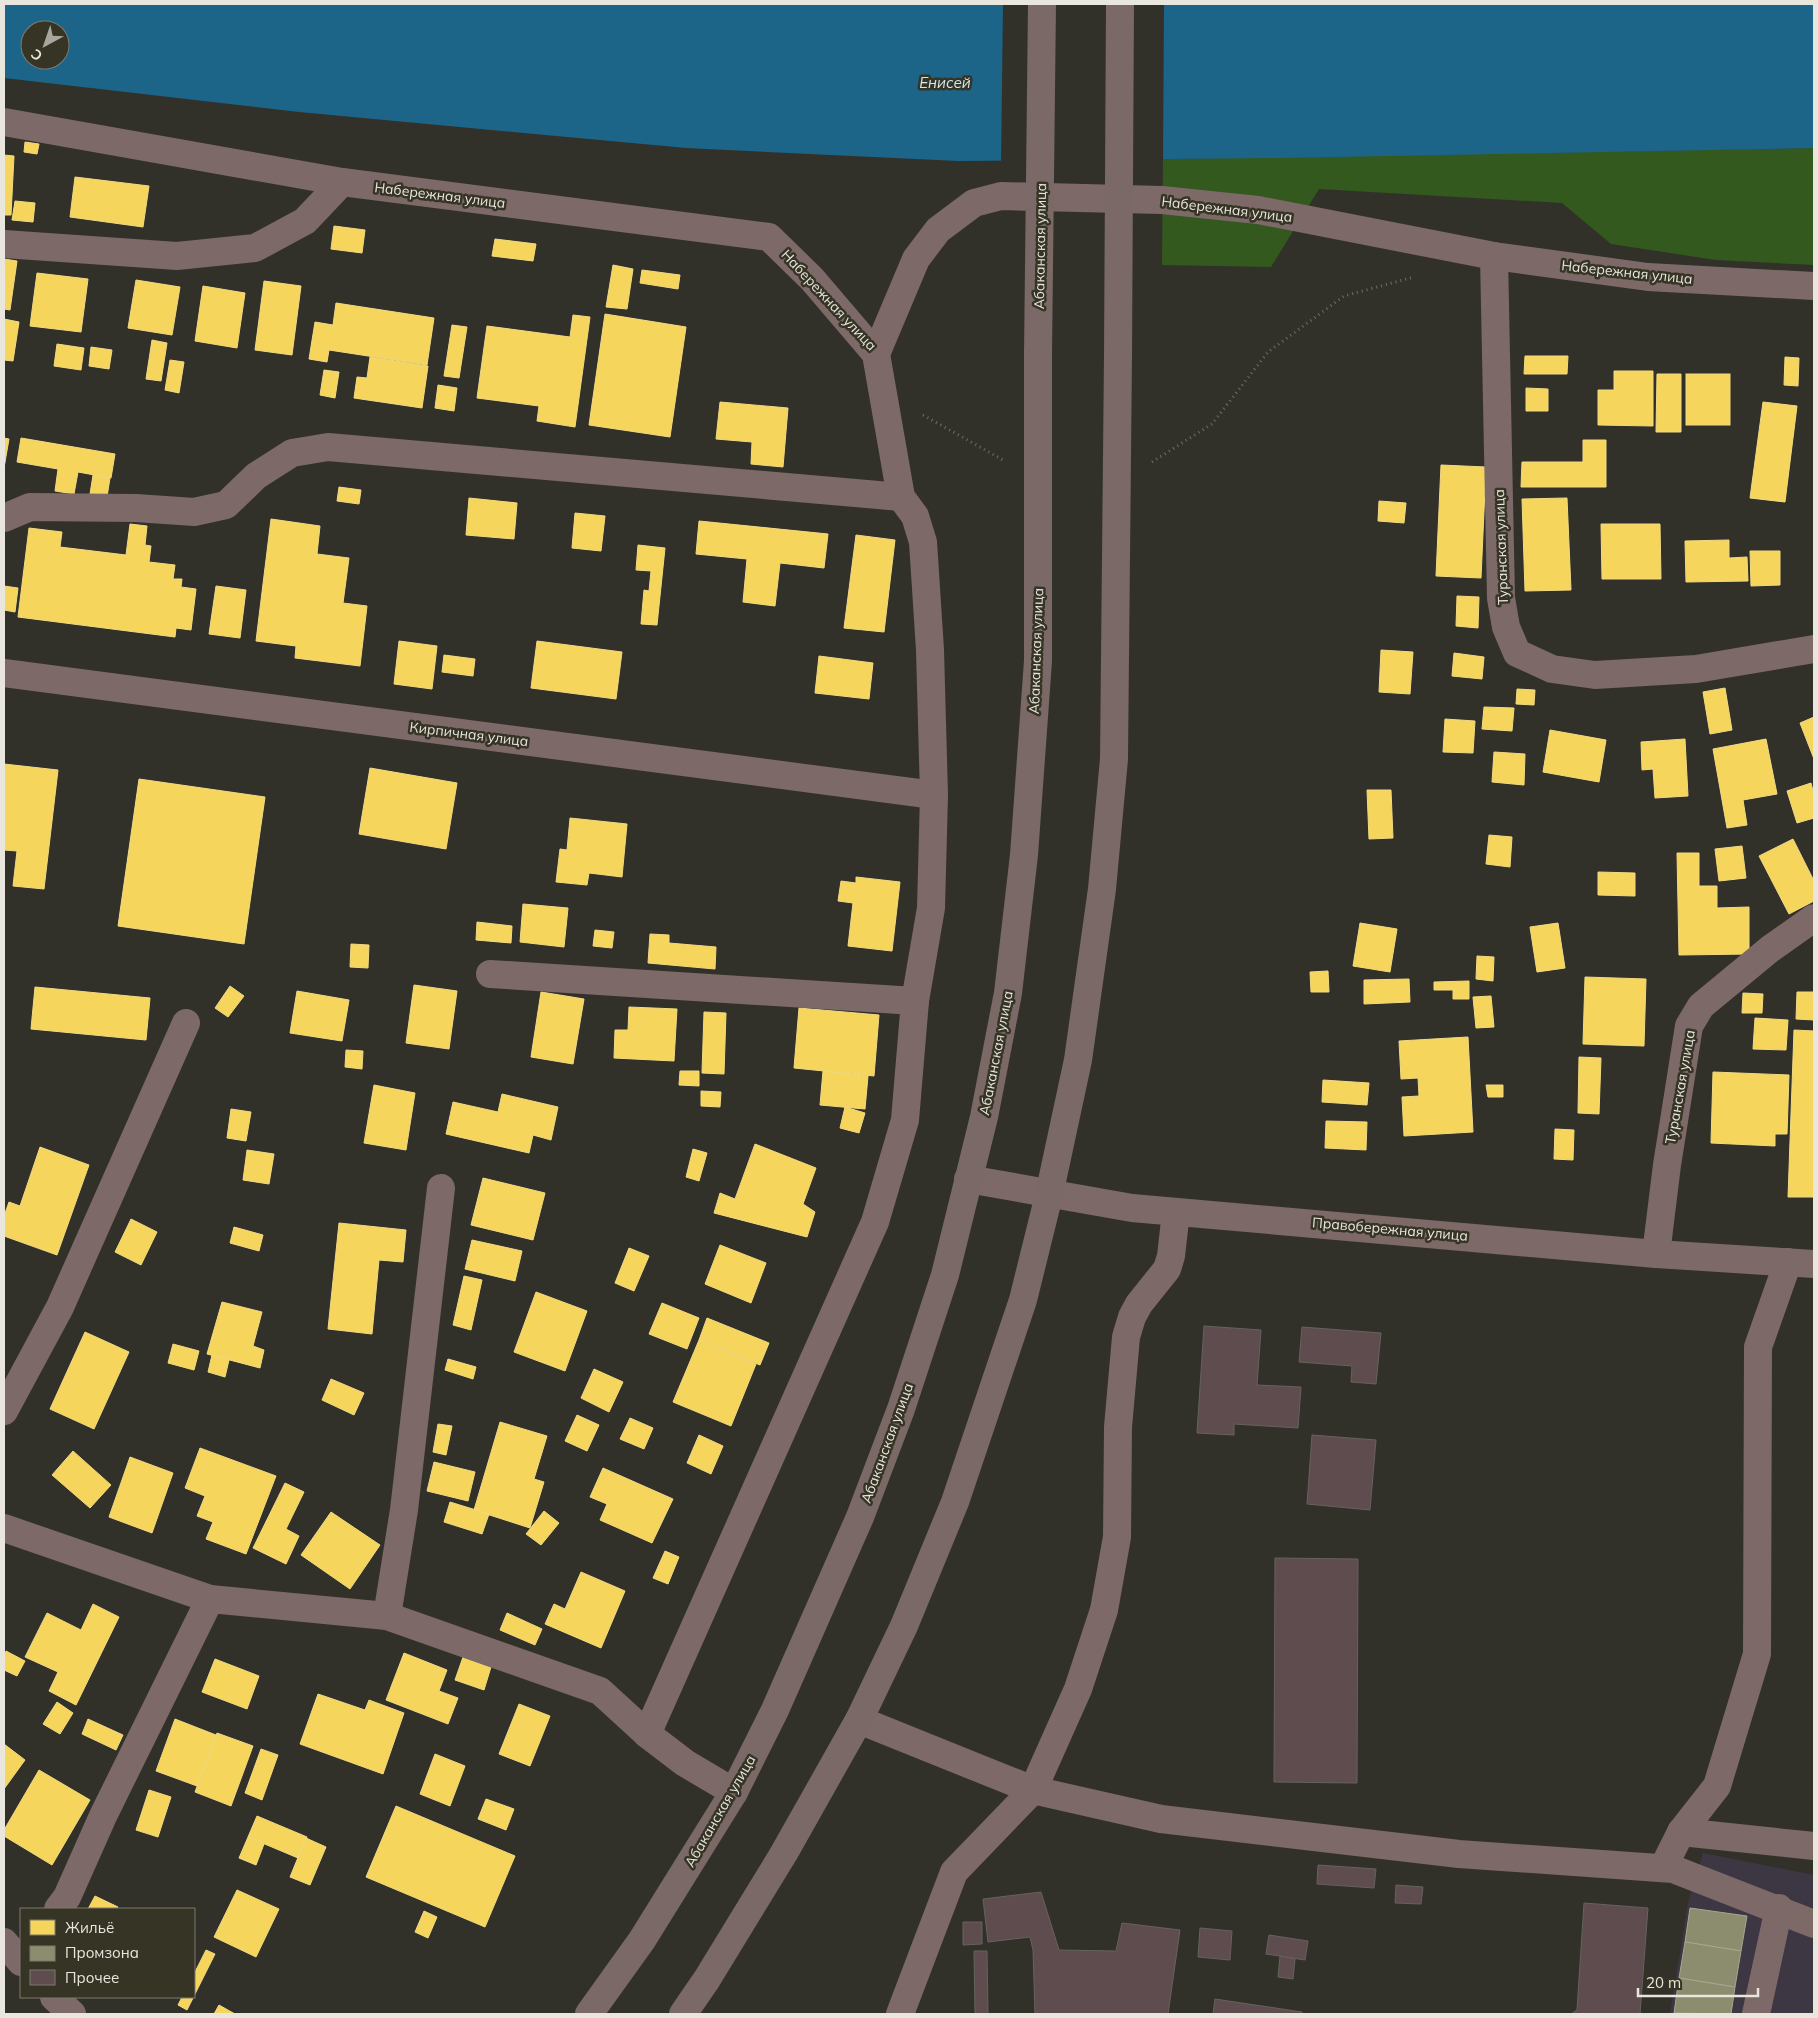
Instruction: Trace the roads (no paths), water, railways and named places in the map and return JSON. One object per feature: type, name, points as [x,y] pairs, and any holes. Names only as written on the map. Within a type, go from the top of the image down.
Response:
[{"type":"main road","name":"Абаканская улица","points":[[590,2014],[642,1940],[734,1792],[821,1611],[860,1517],[900,1409],[945,1275],[984,1116],[1008,993],[1024,856],[1038,661],[1038,354],[1042,4]]},
{"type":"main road","points":[[683,2014],[707,1979],[784,1853],[859,1720],[904,1626],[954,1502],[1023,1300],[1049,1195],[1078,1060],[1102,889],[1114,759],[1120,4]]},
{"type":"street","name":"Набережная улица","points":[[4,122],[342,182],[769,237],[812,279],[876,354],[916,259],[938,230],[974,203],[1001,196],[1162,200],[1258,210],[1494,256],[1648,278],[1814,286]]},
{"type":"street","points":[[4,244],[177,256],[255,248],[305,222],[342,182]]},
{"type":"street","name":"Туранская улица","points":[[1494,256],[1501,598],[1506,627],[1517,652],[1552,669],[1595,675],[1696,669],[1814,649]]},
{"type":"street","points":[[647,1734],[875,1222],[905,1120],[915,1001],[931,908],[934,795],[930,650],[924,542],[916,516],[901,497],[876,354]]},
{"type":"street","points":[[4,518],[30,506],[136,508],[194,512],[226,504],[256,476],[292,453],[328,447],[901,497]]},
{"type":"street","name":"Кирпичная улица","points":[[4,674],[934,795]]},
{"type":"street","name":"Туранская улица","points":[[1656,1254],[1667,1165],[1689,1026],[1701,1006],[1770,949],[1814,918]]},
{"type":"street","points":[[490,974],[915,1001]]},
{"type":"street","points":[[4,1411],[60,1307],[186,1023]]},
{"type":"street","name":"Правобережная улица","points":[[968,1179],[1049,1195],[1132,1208],[1656,1254],[1814,1264]]},
{"type":"street","points":[[387,1616],[404,1510],[441,1188]]},
{"type":"street","points":[[900,2014],[954,1872],[1033,1790],[1078,1689],[1104,1610],[1117,1537],[1118,1427],[1126,1337],[1132,1317],[1139,1304],[1167,1269],[1171,1256],[1176,1212]]},
{"type":"street","points":[[1663,1868],[1681,1832],[1718,1786],[1757,1654],[1758,1347],[1788,1262]]},
{"type":"street","points":[[4,1528],[210,1599],[387,1616],[600,1691],[647,1734],[685,1763],[734,1792]]},
{"type":"street","points":[[59,1908],[67,1897],[103,1816],[210,1599]]},
{"type":"street","points":[[859,1720],[1033,1790],[1160,1818],[1459,1854],[1673,1869],[1779,1908],[1814,1924]]},
{"type":"street","points":[[1681,1832],[1814,1846]]},
{"type":"street","points":[[1756,2014],[1779,1908]]},
{"type":"street","points":[[55,1998],[72,2014]]},
{"type":"water","name":"Енисей","points":[[4,4],[1814,4],[1814,148],[1279,158],[958,161],[686,148],[299,112],[4,78]]}]
